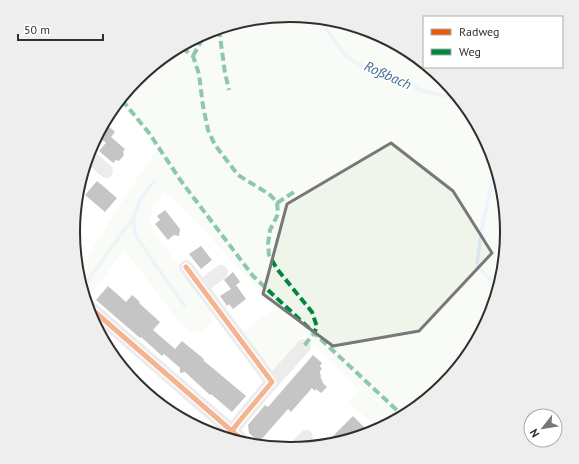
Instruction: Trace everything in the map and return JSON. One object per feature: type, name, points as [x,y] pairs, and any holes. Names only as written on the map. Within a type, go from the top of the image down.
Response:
[{"type":"street","points":[[93,159],[106,171]]},
{"type":"street","points":[[186,267],[272,382]]},
{"type":"street","points":[[202,287],[221,272]]},
{"type":"street","points":[[98,318],[237,435]]},
{"type":"street","points":[[237,435],[237,424],[304,346]]},
{"type":"street","points":[[301,442],[306,437]]},
{"type":"highlighted area","points":[[391,143],[453,191],[492,253],[419,331],[333,346],[263,294],[287,204]]},
{"type":"shaded area","points":[[276,22],[303,22],[330,26],[357,33],[370,38],[406,57],[438,84],[464,115],[484,152],[498,205],[500,232],[499,246],[498,259],[492,286],[484,312],[464,349],[456,360],[428,390],[406,407],[373,424],[349,402],[359,390],[304,335],[278,368],[270,368],[241,334],[277,306],[165,191],[152,209],[150,218],[151,226],[153,231],[212,311],[211,322],[200,332],[192,331],[183,327],[124,249],[90,296],[82,265],[130,189],[159,147],[122,105],[151,74],[173,57],[209,38],[222,33],[249,26]]},
{"type":"building","points":[[108,126],[115,132],[111,137],[125,149],[123,152],[124,155],[119,161],[116,160],[113,163],[99,151],[106,143],[101,139]]},
{"type":"building","points":[[97,181],[117,198],[105,212],[85,195]]},
{"type":"building","points":[[165,210],[180,229],[179,236],[174,235],[168,240],[155,224],[160,220],[157,216]]},
{"type":"building","points":[[201,246],[212,260],[201,269],[189,254]]},
{"type":"building","points":[[233,272],[240,282],[236,285],[246,299],[233,309],[229,304],[227,306],[220,296],[231,289],[224,280]]},
{"type":"building","points":[[108,286],[126,302],[132,295],[160,322],[153,330],[175,349],[182,341],[246,396],[232,412],[211,394],[210,395],[185,372],[180,373],[180,368],[164,354],[162,356],[96,300]]},
{"type":"building","points":[[313,355],[322,363],[320,366],[322,369],[320,371],[321,379],[327,387],[321,393],[312,388],[291,412],[288,409],[261,440],[256,439],[249,433],[248,425],[265,405],[268,407]]},
{"type":"building","points":[[353,416],[365,428],[344,435],[331,438]]},
{"type":"waterway","name":"Roßbach","points":[[323,25],[346,56],[365,68],[385,76],[406,80],[421,91],[451,98]]},
{"type":"waterway","name":"Roßbach","points":[[492,178],[483,222],[477,263],[481,270],[493,283]]},
{"type":"waterway","points":[[86,283],[133,218],[140,200],[154,181]]},
{"type":"waterway","points":[[133,218],[136,236],[185,306]]},
{"type":"marked path","points":[[220,34],[229,90]]},
{"type":"marked path","points":[[193,56],[201,42]]},
{"type":"marked path","points":[[185,50],[193,56],[199,74],[208,130],[215,145],[238,175],[269,194],[277,202],[278,214],[270,230],[268,244],[269,255],[277,269],[312,312],[317,327],[304,346]]},
{"type":"marked path","points":[[124,103],[149,133],[181,181],[253,276],[398,411]]},
{"type":"marked path","points":[[277,203],[294,192]]},
{"type":"cycle path","points":[[186,267],[272,382],[232,431]]},
{"type":"cycle path","points":[[95,312],[237,435]]}]
